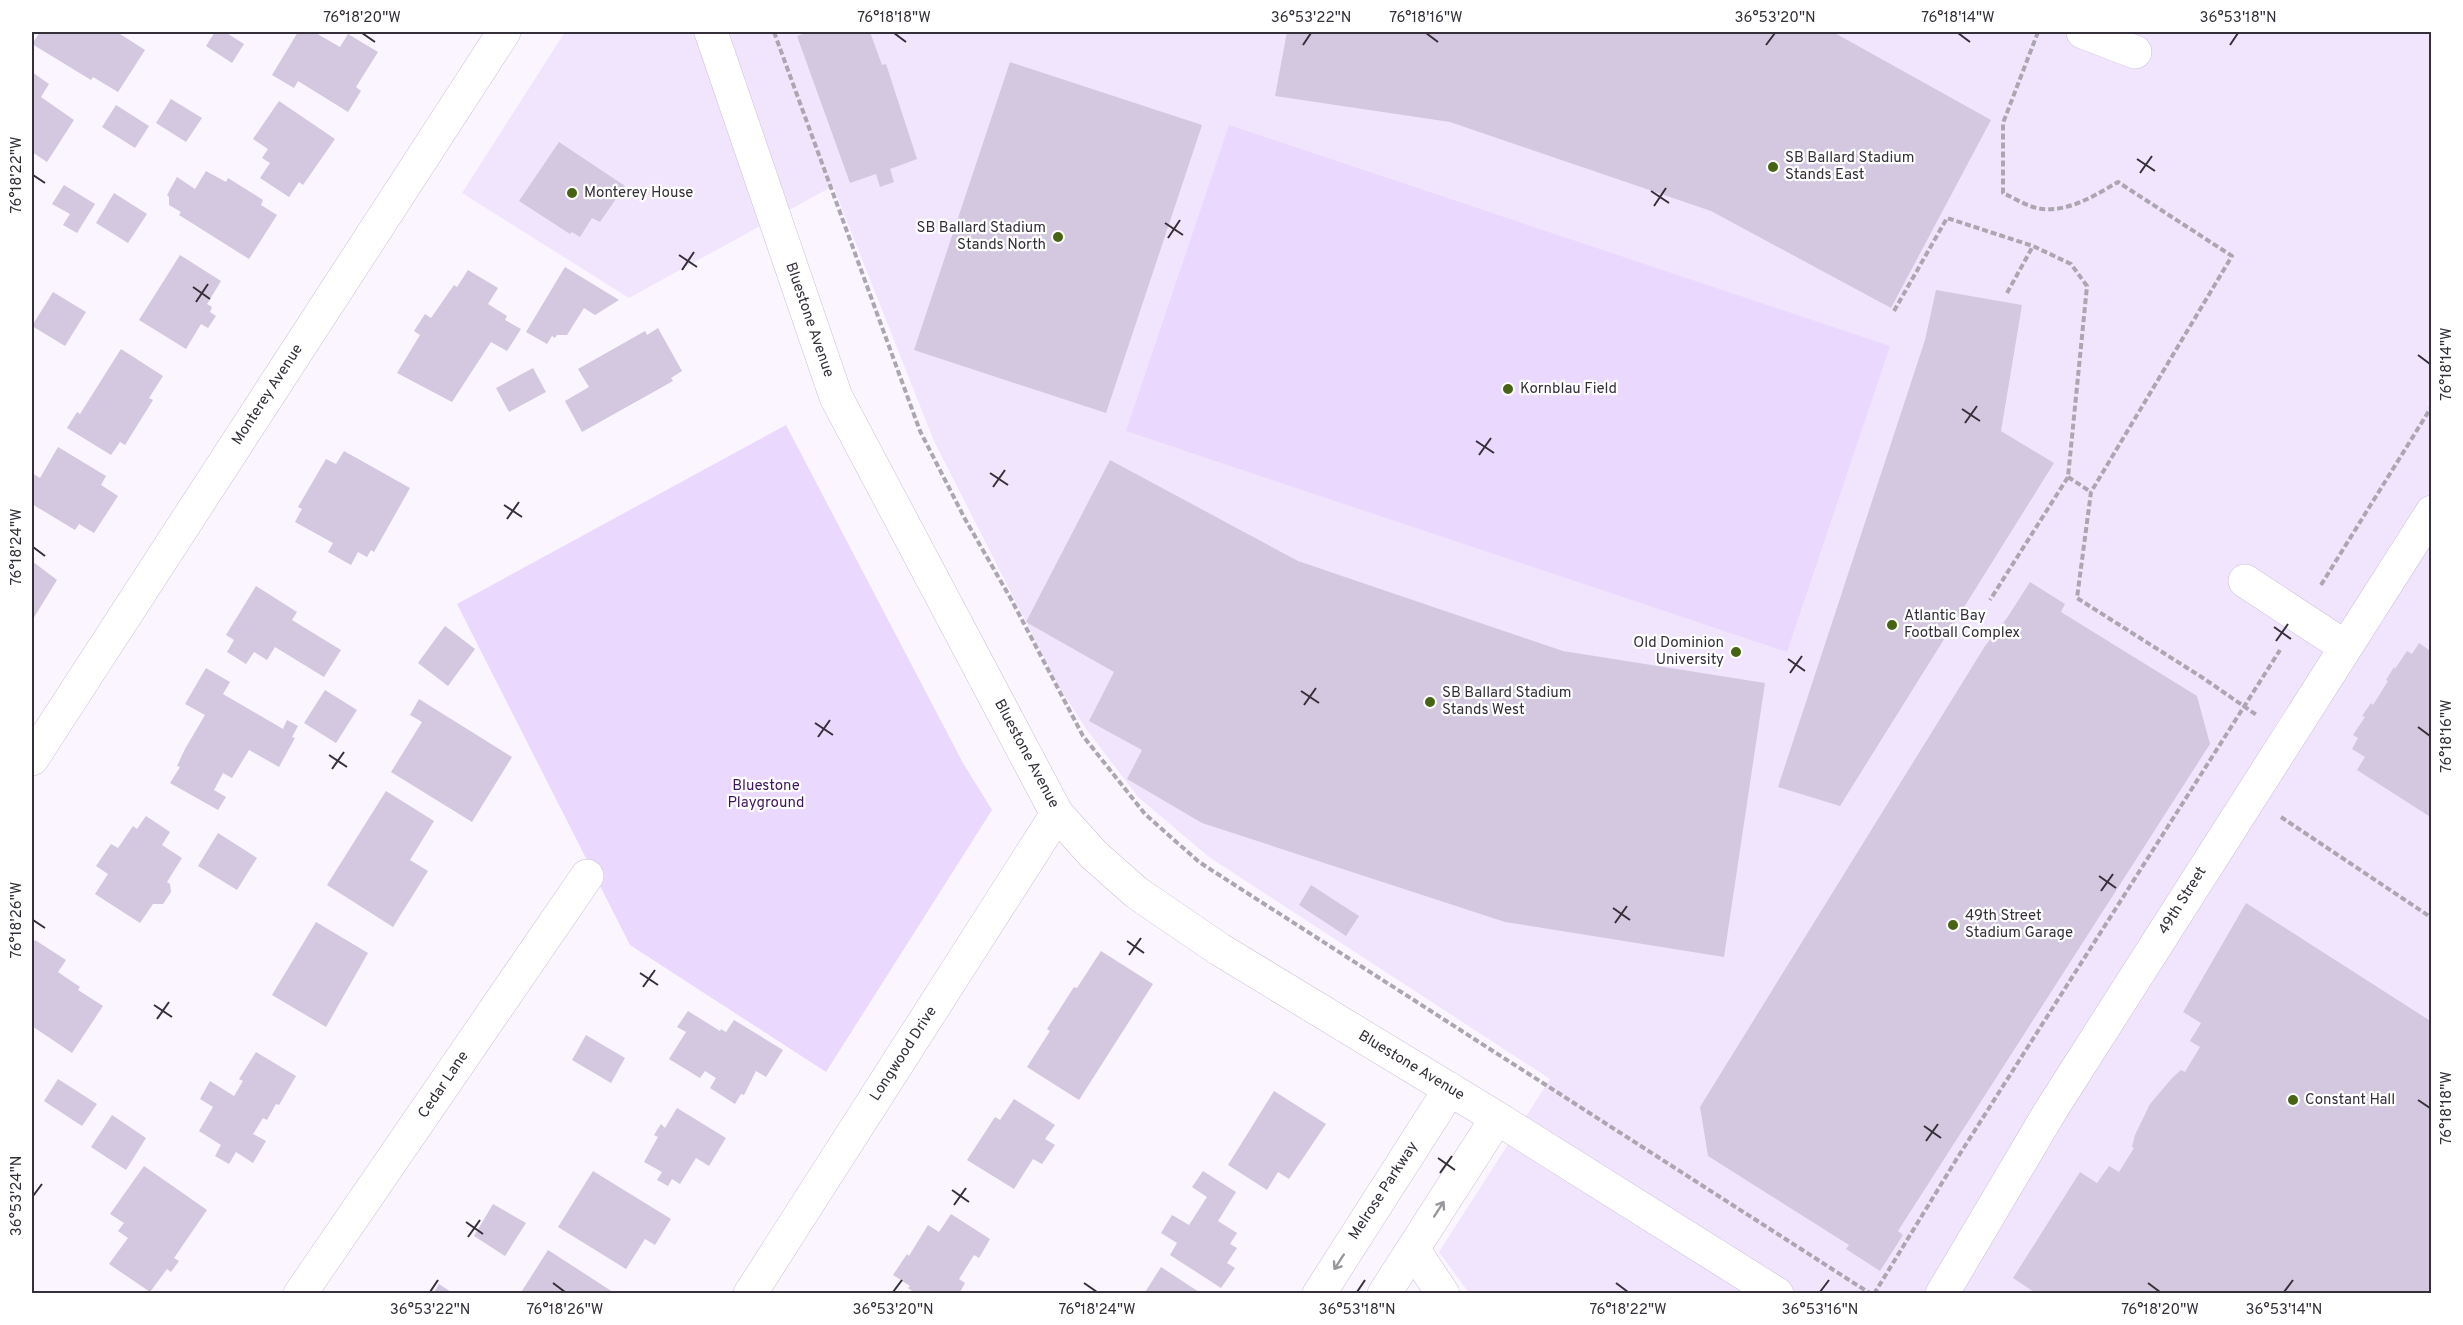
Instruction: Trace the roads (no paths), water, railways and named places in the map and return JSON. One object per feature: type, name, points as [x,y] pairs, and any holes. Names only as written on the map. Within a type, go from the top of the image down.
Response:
[{"type":"street","name":"Monterey Avenue","points":[[32,759],[504,32]]},
{"type":"street","name":"Bluestone Avenue","points":[[711,32],[836,397],[1057,814],[1094,855],[1137,893],[1219,949],[1450,1089],[1777,1293]]},
{"type":"street","points":[[2083,32],[2135,52]]},
{"type":"street","name":"49th Street","points":[[1942,1293],[2051,1110],[2344,646],[2432,512]]},
{"type":"street","points":[[2245,581],[2344,646]]},
{"type":"street","name":"Longwood Drive","points":[[750,1293],[1057,814]]},
{"type":"street","name":"Cedar Lane","points":[[300,1293],[587,876]]},
{"type":"street","name":"Melrose Parkway","points":[[1319,1293],[1450,1089]]},
{"type":"street","points":[[1384,1293],[1497,1118]]},
{"type":"street","points":[[1413,1249],[1443,1293]]},
{"type":"place","name":"SB Ballard Stadium Stands East","points":[[1773,167]]},
{"type":"place","name":"Monterey House","points":[[572,193]]},
{"type":"place","name":"SB Ballard Stadium Stands North","points":[[1058,237]]},
{"type":"place","name":"Kornblau Field","points":[[1508,389]]},
{"type":"place","name":"Atlantic Bay Football Complex","points":[[1892,625]]},
{"type":"place","name":"Old Dominion University","points":[[1736,652]]},
{"type":"place","name":"SB Ballard Stadium Stands West","points":[[1430,702]]},
{"type":"place","name":"49th Street Stadium Garage","points":[[1953,925]]},
{"type":"place","name":"Constant Hall","points":[[2293,1100]]},
{"type":"park label","name":"Bluestone Playground","points":[[766,794]]}]
